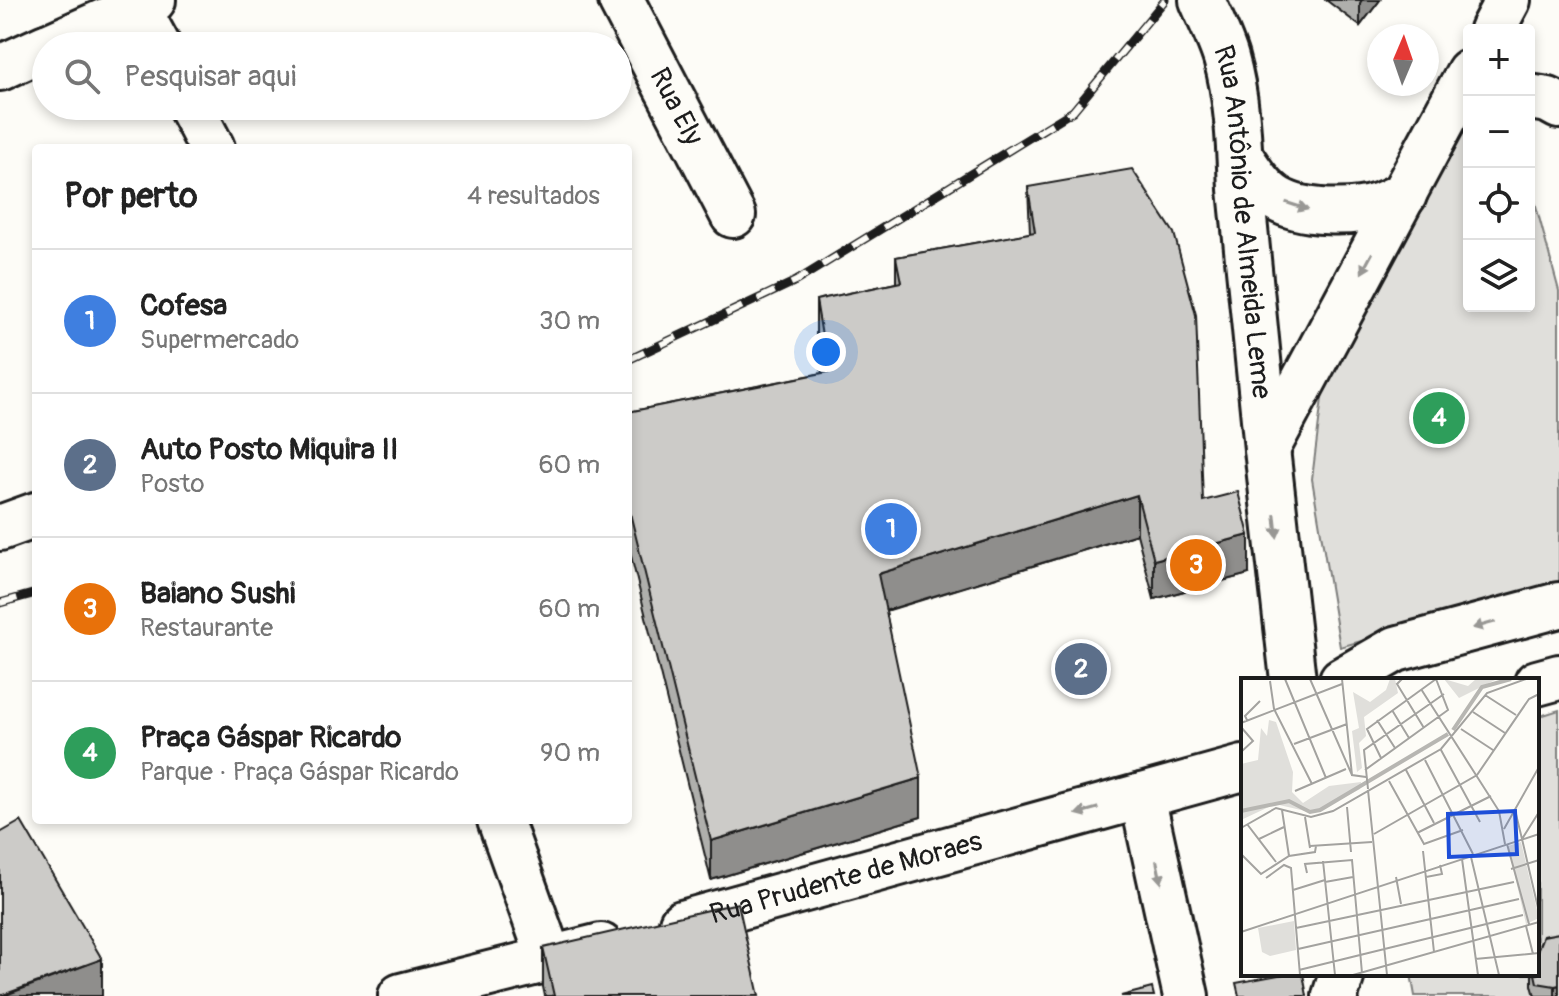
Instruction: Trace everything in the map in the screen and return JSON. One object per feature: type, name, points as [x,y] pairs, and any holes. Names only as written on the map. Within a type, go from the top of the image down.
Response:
[{"type":"street","name":"Rua Ely","points":[[621,0],[733,215]]},
{"type":"street","name":"Rua Antônio de Almeida Leme","points":[[1202,0],[1226,57],[1233,89],[1242,204],[1293,678]]},
{"type":"street","points":[[1495,24],[1508,0]]},
{"type":"street","points":[[78,32],[141,2],[153,32]]},
{"type":"street","points":[[0,68],[32,54]]},
{"type":"street","points":[[1267,449],[1463,90]]},
{"type":"street","points":[[1535,98],[1559,106]]},
{"type":"street","points":[[197,120],[210,144]]},
{"type":"street","points":[[1240,156],[1259,182],[1277,199],[1308,210],[1349,211],[1379,206],[1404,195]]},
{"type":"street","points":[[0,528],[32,516]]},
{"type":"street","points":[[1345,678],[1396,649],[1559,605]]},
{"type":"street","points":[[1539,682],[1559,677]]},
{"type":"street","name":"Rua Prudente de Moraes","points":[[401,996],[492,985],[550,960],[1240,770]]},
{"type":"street","points":[[1142,796],[1186,996]]},
{"type":"street","points":[[501,824],[550,960]]},
{"type":"street","points":[[1335,996],[1344,976]]},
{"type":"street","points":[[1346,976],[1352,996]]},
{"type":"shaded area","points":[[1463,134],[1463,312],[1535,312],[1535,202],[1559,291],[1559,586],[1340,647],[1312,479],[1327,358],[1439,145]]},
{"type":"shaded area","points":[[1559,710],[1559,996],[1415,996],[1411,976],[1539,976],[1539,716]]},
{"type":"building","points":[[1132,169],[1174,233],[1196,315],[1203,501],[1238,492],[1249,535],[1154,560],[1137,495],[878,574],[921,778],[711,841],[632,521],[632,411],[828,372],[816,300],[901,282],[896,257],[1035,232],[1028,187]]},
{"type":"building","points":[[21,821],[102,959],[0,996],[0,833]]},
{"type":"building","points":[[738,903],[759,996],[554,996],[543,948]]},
{"type":"building","points":[[1559,933],[1559,985],[1537,983],[1539,946],[1543,936]]},
{"type":"building","points":[[1273,976],[1303,976],[1307,996],[1239,996],[1236,983]]},
{"type":"building","points":[[1152,988],[1154,996],[1121,996]]},
{"type":"railway","points":[[632,358],[796,281],[1073,111],[1165,0]]},
{"type":"railway","points":[[0,603],[32,594]]},
{"type":"place","name":"Praça Gáspar Ricardo","points":[[1439,418]]},
{"type":"place","name":"Cofesa","points":[[891,529]]},
{"type":"place","name":"Baiano Sushi","points":[[1196,565]]},
{"type":"place","name":"Auto Posto Miquira II","points":[[1081,669]]}]
